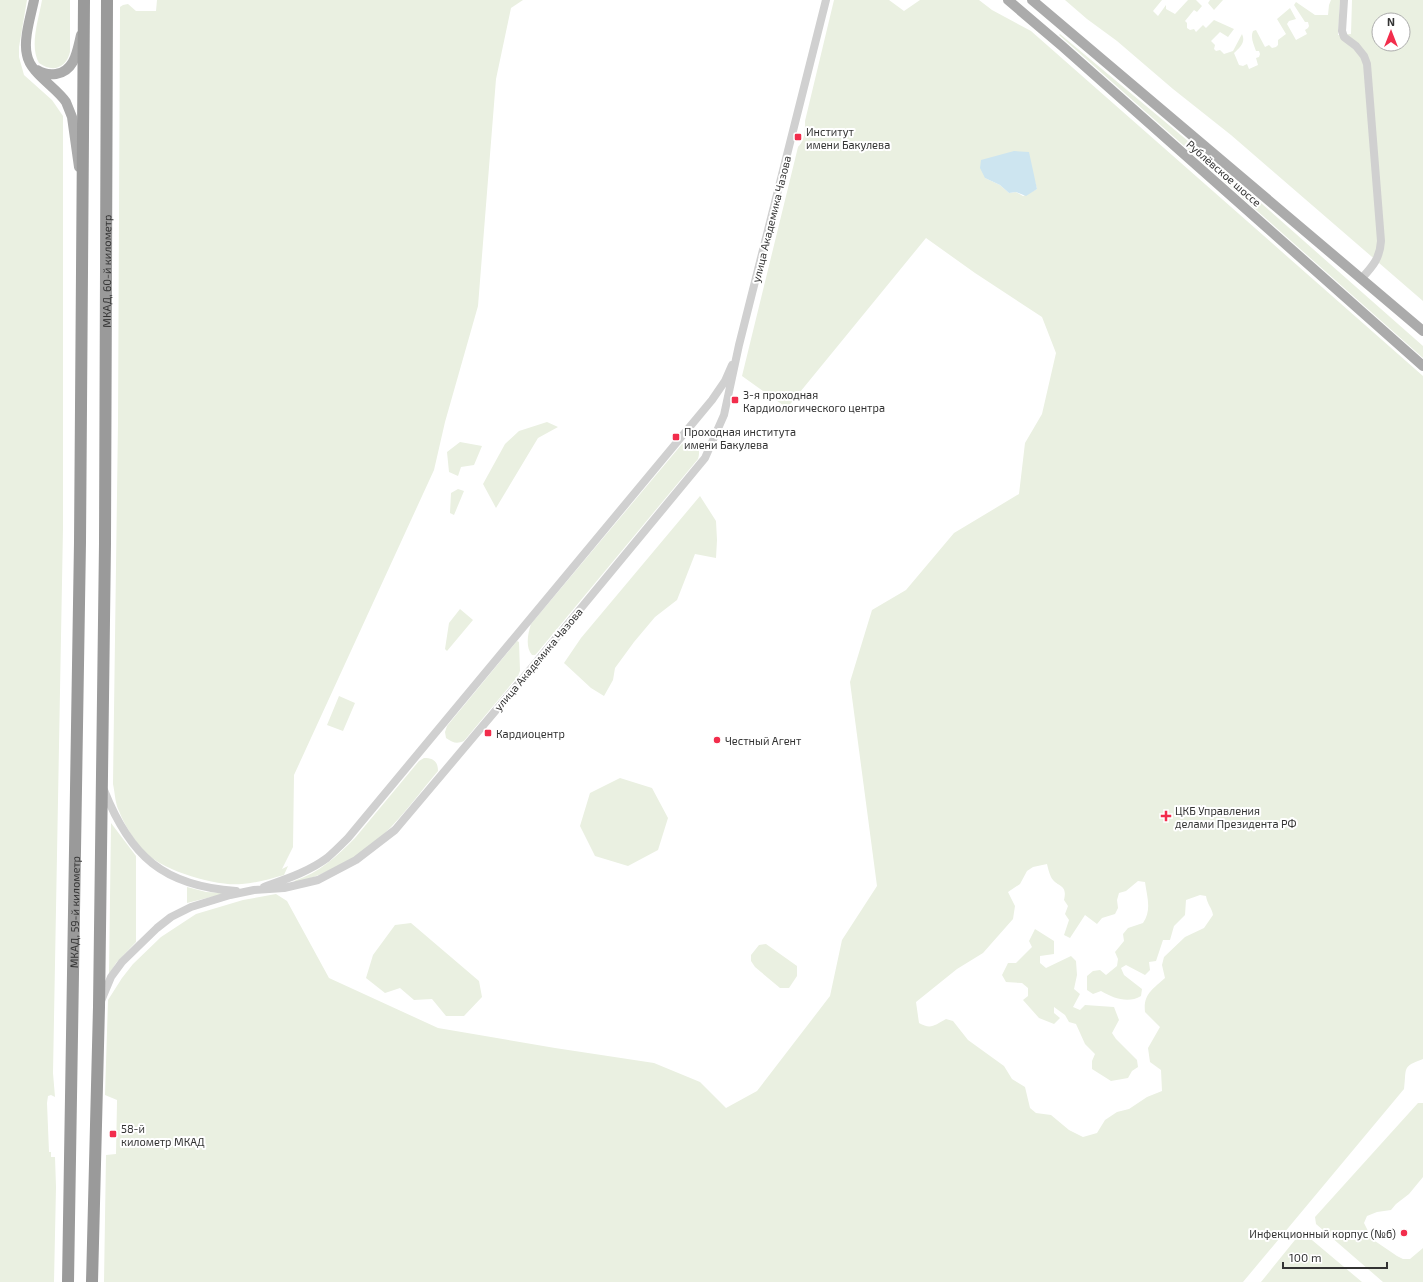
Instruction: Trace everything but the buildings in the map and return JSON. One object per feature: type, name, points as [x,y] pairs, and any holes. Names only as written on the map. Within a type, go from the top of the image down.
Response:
[{"type":"highway","points":[[82,190],[84,0]]},
{"type":"highway","name":"МКАД, 60-й километр","points":[[101,783],[105,543],[107,0]]},
{"type":"highway","name":"МКАД, 59-й километр","points":[[68,1282],[80,542],[82,190]]},
{"type":"highway","points":[[92,1282],[99,1007],[101,783]]},
{"type":"main road","points":[[34,0],[26,49],[29,62],[58,93],[69,109],[72,117],[82,190]]},
{"type":"main road","points":[[107,18],[113,0]]},
{"type":"main road","name":"Рублёвское шоссе","points":[[1008,0],[1062,46],[1423,366]]},
{"type":"main road","name":"Рублёвское шоссе","points":[[1032,0],[1423,331]]},
{"type":"main road","points":[[33,68],[39,72],[54,74],[62,73],[68,70],[75,56],[83,25]]},
{"type":"street","name":"улица Академика Чазова","points":[[101,783],[114,814],[141,854],[161,870],[174,877],[191,884],[212,889],[250,891],[284,888],[318,880],[356,860],[375,847],[395,830],[705,458],[724,415],[739,345],[826,0]]},
{"type":"street","points":[[1344,0],[1342,31],[1344,37],[1356,46],[1364,56],[1367,64],[1381,241],[1380,252],[1375,262],[1362,278]]},
{"type":"street","name":"улица Академика Чазова","points":[[99,1007],[110,977],[122,962],[157,928],[171,917],[191,907],[213,899],[250,891],[308,870],[328,858],[348,838],[712,400],[725,381],[739,345]]},
{"type":"green space","points":[[0,0],[27,0],[19,47],[19,57],[24,75],[52,100],[63,116],[63,528],[53,1073],[55,1097],[51,1095],[48,1096],[47,1103],[49,1152],[51,1152],[51,1157],[55,1157],[56,1187],[54,1282],[0,1282]]},
{"type":"green space","points":[[42,0],[70,0],[70,52],[62,65],[54,68],[49,68],[39,63],[36,56],[35,40]]},
{"type":"green space","points":[[157,0],[523,0],[511,8],[496,79],[478,306],[445,422],[434,470],[294,775],[293,847],[282,869],[288,866],[284,875],[263,881],[247,883],[218,883],[189,876],[162,864],[151,857],[136,842],[124,821],[117,805],[113,784],[118,422],[120,7],[128,4],[136,11],[156,11]]},
{"type":"green space","points":[[834,0],[889,0],[904,11],[920,0],[979,0],[992,10],[1031,31],[1423,376],[1423,1059],[1408,1066],[1406,1069],[1404,1089],[1243,1282],[104,1282],[106,1155],[116,1154],[117,1102],[117,1100],[105,1095],[108,1000],[133,964],[161,937],[196,914],[243,900],[276,894],[287,901],[329,978],[438,1028],[654,1063],[700,1082],[726,1108],[757,1091],[830,996],[842,940],[877,886],[850,682],[872,610],[906,590],[954,533],[1019,494],[1025,443],[1042,414],[1056,353],[1042,317],[975,273],[926,238],[787,408],[742,376],[798,147],[804,135],[805,121]],"holes":[[[985,178],[1035,182],[1037,189],[1023,196],[1016,192],[1009,193],[1000,185]],[[1047,864],[1051,877],[1063,888],[1064,891],[1064,900],[1068,906],[1065,914],[1069,920],[1064,935],[1070,938],[1085,915],[1097,924],[1102,918],[1115,914],[1118,908],[1117,900],[1119,893],[1126,891],[1138,881],[1145,882],[1148,903],[1146,918],[1143,923],[1128,928],[1123,934],[1124,941],[1115,952],[1118,959],[1117,966],[1106,975],[1100,970],[1093,971],[1087,976],[1087,990],[1093,994],[1101,991],[1110,996],[1126,1000],[1131,1000],[1141,996],[1142,989],[1124,975],[1121,968],[1126,965],[1145,975],[1150,970],[1149,962],[1156,961],[1163,940],[1170,940],[1174,926],[1185,915],[1186,900],[1200,895],[1206,896],[1213,915],[1204,928],[1185,937],[1164,957],[1162,965],[1165,978],[1147,996],[1145,1012],[1160,1027],[1148,1048],[1150,1062],[1161,1070],[1162,1091],[1147,1097],[1129,1109],[1117,1112],[1105,1120],[1097,1133],[1083,1137],[1069,1130],[1051,1115],[1036,1113],[1030,1108],[1025,1087],[1012,1079],[1004,1066],[968,1040],[953,1021],[946,1019],[936,1025],[930,1026],[919,1023],[916,1002],[957,969],[983,953],[1013,919],[1015,906],[1008,892],[1020,884],[1027,871],[1033,867]]]},
{"type":"green space","points":[[1065,0],[1162,0],[1153,11],[1158,16],[1166,5],[1166,9],[1175,14],[1188,0],[1196,0],[1202,6],[1197,12],[1194,10],[1185,21],[1187,23],[1187,28],[1190,30],[1194,29],[1196,32],[1203,25],[1206,28],[1214,20],[1234,29],[1228,37],[1220,32],[1211,41],[1215,45],[1214,49],[1216,51],[1220,50],[1224,54],[1233,51],[1242,34],[1243,42],[1234,53],[1239,65],[1243,66],[1247,64],[1249,69],[1258,65],[1256,58],[1259,57],[1260,54],[1259,51],[1256,51],[1253,44],[1253,31],[1256,30],[1265,47],[1269,45],[1272,48],[1276,47],[1278,45],[1278,40],[1286,34],[1277,19],[1290,8],[1296,19],[1289,21],[1287,24],[1296,40],[1307,34],[1305,30],[1309,26],[1308,22],[1305,22],[1294,5],[1296,2],[1315,15],[1328,15],[1331,0],[1340,0],[1338,35],[1351,34],[1352,0],[1423,0],[1423,301],[1231,135],[1173,89],[1117,41],[1087,19]]},
{"type":"green space","points":[[1210,0],[1223,0],[1214,10],[1208,3]]},
{"type":"green space","points":[[1060,34],[1237,182],[1423,346],[1423,358],[1059,35]]},
{"type":"green space","points":[[547,422],[558,427],[538,438],[496,508],[483,484],[505,444],[519,431]]},
{"type":"green space","points":[[460,442],[482,446],[474,465],[461,467],[458,476],[449,472],[447,452]]},
{"type":"green space","points":[[688,442],[694,444],[698,448],[698,459],[537,653],[532,655],[528,648],[528,636],[531,624],[682,444]]},
{"type":"green space","points":[[458,489],[464,491],[454,515],[450,513],[451,493]]},
{"type":"green space","points":[[700,496],[716,521],[716,558],[695,554],[677,600],[655,617],[634,642],[615,668],[613,680],[604,696],[591,688],[564,663],[581,638]]},
{"type":"green space","points":[[460,609],[473,620],[447,651],[445,649],[449,623]]},
{"type":"green space","points":[[517,641],[519,642],[520,671],[518,676],[464,741],[455,742],[446,738],[445,732],[447,726]]},
{"type":"green space","points":[[339,696],[355,703],[343,731],[327,725]]},
{"type":"green space","points":[[424,758],[436,762],[438,771],[384,834],[343,864],[308,879],[296,883],[294,881],[320,869],[355,838],[419,761]]},
{"type":"green space","points":[[620,778],[652,788],[668,818],[658,850],[628,866],[595,856],[580,826],[590,793]]},
{"type":"green space","points":[[111,823],[136,856],[136,942],[116,963],[109,974]]},
{"type":"green space","points":[[187,887],[206,892],[223,894],[187,903]]},
{"type":"green space","points":[[411,923],[479,981],[482,997],[464,1016],[446,1016],[432,999],[414,1000],[400,988],[385,993],[366,978],[373,955],[395,925]]},
{"type":"green space","points":[[1035,929],[1054,941],[1054,954],[1040,956],[1040,963],[1046,968],[1071,956],[1076,961],[1077,975],[1074,989],[1080,994],[1073,1007],[1080,1010],[1085,1005],[1114,1007],[1119,1020],[1112,1033],[1137,1060],[1138,1067],[1132,1071],[1128,1078],[1111,1081],[1092,1069],[1092,1061],[1095,1054],[1085,1044],[1076,1024],[1069,1022],[1065,1015],[1054,1007],[1054,1013],[1060,1018],[1054,1024],[1039,1018],[1023,1000],[1028,996],[1028,988],[1022,983],[1006,982],[1002,975],[1008,963],[1016,963],[1032,947],[1029,941]]},
{"type":"green space","points":[[766,944],[797,966],[797,976],[789,988],[780,988],[755,967],[751,961],[751,955],[759,945]]},
{"type":"green space","points":[[1418,1103],[1423,1103],[1423,1177],[1409,1194],[1391,1210],[1377,1212],[1367,1216],[1364,1223],[1372,1239],[1403,1259],[1410,1259],[1423,1248],[1423,1282],[1383,1282],[1316,1224],[1315,1217]]},
{"type":"green space","points":[[1299,1235],[1306,1235],[1362,1282],[1261,1282]]},
{"type":"water","points":[[1014,151],[1029,152],[1037,189],[1026,196],[1016,192],[1009,193],[1000,185],[985,178],[980,168],[981,160]]},
{"type":"place","name":"Институт имени Бакулева","points":[[798,137]]},
{"type":"place","name":"3-я проходная Кардиологического центра","points":[[735,400]]},
{"type":"place","name":"Проходная института имени Бакулева","points":[[676,437]]},
{"type":"place","name":"Кардиоцентр","points":[[488,733]]},
{"type":"place","name":"Честный Агент","points":[[717,740]]},
{"type":"place","name":"ЦКБ Управления делами Президента РФ","points":[[1166,816]]},
{"type":"place","name":"58-й километр МКАД","points":[[113,1134]]},
{"type":"place","name":"Инфекционный корпус (№6)","points":[[1404,1233]]}]
